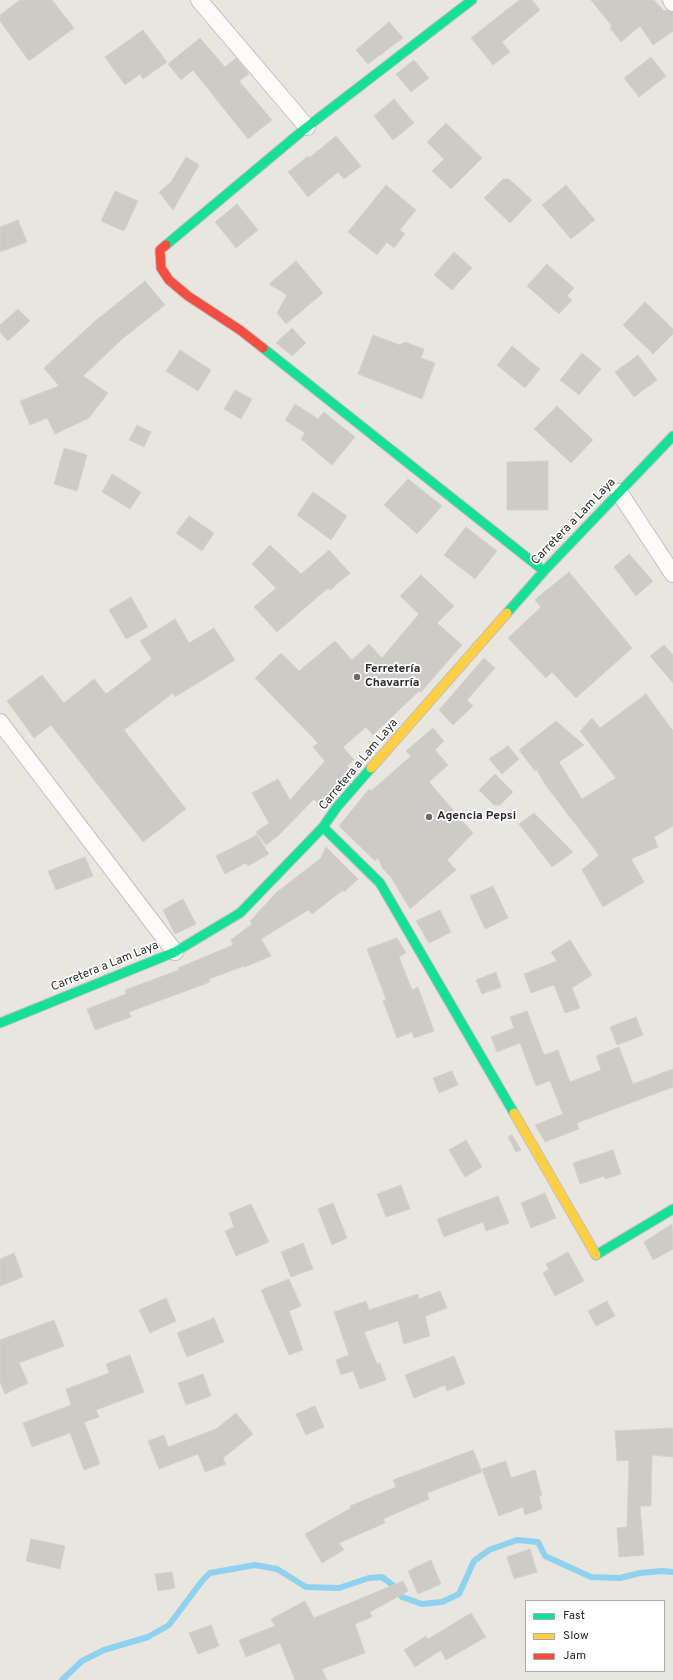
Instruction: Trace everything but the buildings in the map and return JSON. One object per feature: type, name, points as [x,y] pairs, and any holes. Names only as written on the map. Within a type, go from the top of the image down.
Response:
[{"type":"street","points":[[199,0],[307,127]]},
{"type":"street","points":[[472,0],[307,127],[160,250],[161,268],[169,280],[188,296],[240,330],[544,571]]},
{"type":"street","name":"Carretera a Lam Laya","points":[[0,1023],[175,952],[240,913],[323,827],[337,807],[544,571],[673,436]]},
{"type":"street","points":[[619,492],[673,574]]},
{"type":"street","points":[[0,722],[175,952]]},
{"type":"street","points":[[323,827],[380,883],[597,1256],[673,1209]]},
{"type":"waterway","points":[[62,1680],[82,1661],[104,1650],[148,1637],[169,1625],[202,1581],[210,1573],[255,1565],[277,1569],[306,1587],[339,1588],[369,1578],[382,1577],[394,1586],[402,1597],[422,1604],[442,1602],[459,1594],[474,1561],[489,1550],[517,1540],[538,1542],[545,1556],[591,1577],[620,1578],[640,1573],[662,1571],[673,1572]]},
{"type":"traffic: fast","points":[[166,245],[307,127],[472,0]]},
{"type":"traffic: fast","points":[[263,348],[544,571]]},
{"type":"traffic: fast","points":[[507,613],[544,571],[673,436]]},
{"type":"traffic: fast","points":[[0,1023],[175,952],[240,913],[323,827],[337,807],[371,768]]},
{"type":"traffic: fast","points":[[323,827],[380,883],[514,1113]]},
{"type":"traffic: fast","points":[[596,1255],[673,1209]]},
{"type":"traffic: slow","points":[[371,768],[507,613]]},
{"type":"traffic: slow","points":[[514,1113],[596,1255]]},
{"type":"traffic: jam","points":[[166,245],[160,250],[161,268],[169,280],[188,296],[240,330],[263,348]]},
{"type":"place","name":"Ferretería Chavarría","points":[[357,677]]},
{"type":"place","name":"Agencia Pepsi","points":[[429,817]]}]
